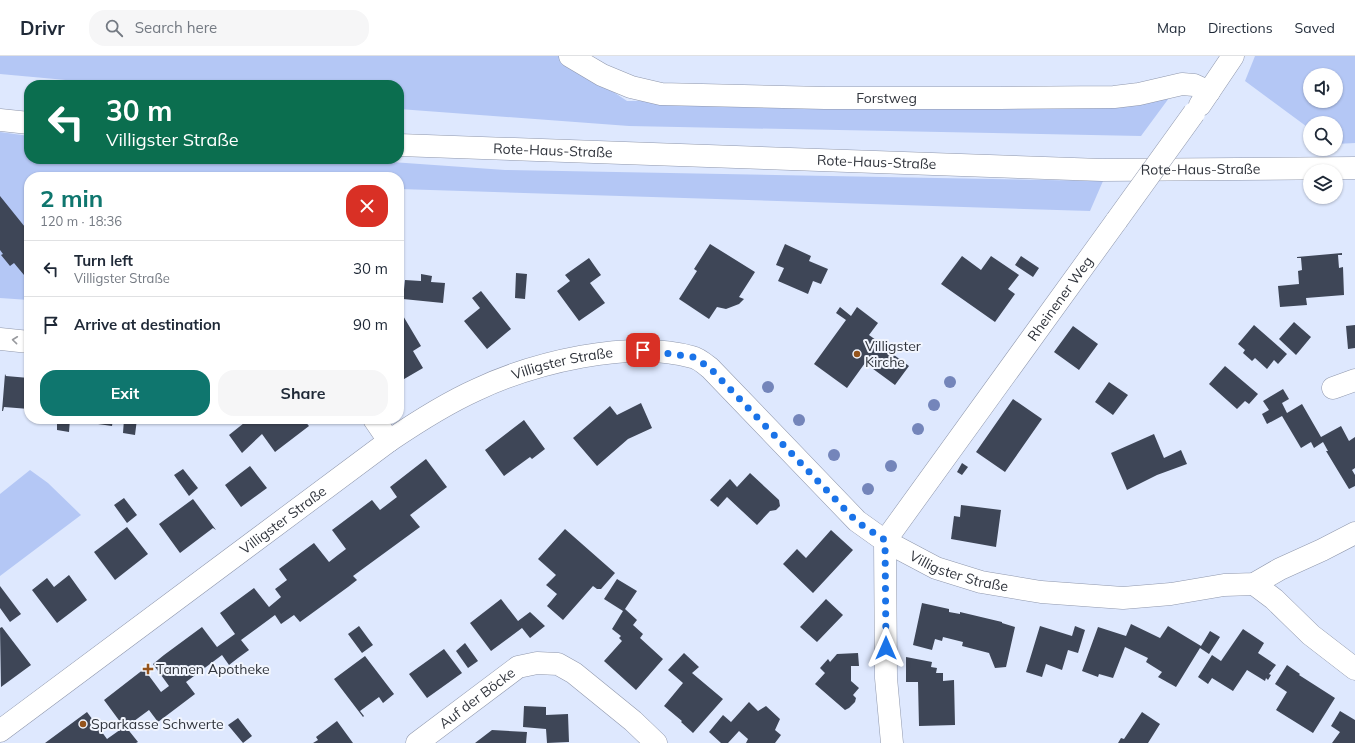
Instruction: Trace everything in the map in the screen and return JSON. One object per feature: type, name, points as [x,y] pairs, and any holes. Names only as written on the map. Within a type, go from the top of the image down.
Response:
[{"type":"street","name":"Forstweg","points":[[570,56],[602,75],[631,87],[661,94],[833,98],[1114,97],[1139,94],[1182,84],[1194,85],[1209,92]]},
{"type":"street","name":"Rheinener Weg","points":[[885,540],[1234,56]]},
{"type":"street","points":[[0,120],[24,122]]},
{"type":"street","name":"Rote-Haus-Straße","points":[[404,145],[1102,170],[1355,168]]},
{"type":"street","points":[[0,339],[24,341]]},
{"type":"street","name":"Villigster Straße","points":[[0,730],[389,441],[428,415],[470,393],[524,372],[580,357],[643,350],[693,357],[710,368],[857,522],[885,540],[943,570],[981,582],[1041,592],[1123,598],[1171,594],[1224,585],[1254,584],[1280,569],[1355,533]]},
{"type":"street","points":[[1334,388],[1355,380]]},
{"type":"street","points":[[377,424],[389,441]]},
{"type":"street","points":[[885,540],[886,678],[892,743]]},
{"type":"street","points":[[1254,584],[1274,599],[1311,635],[1355,669]]},
{"type":"street","name":"Auf der Böcke","points":[[417,743],[518,667],[537,663],[558,664],[574,673],[633,721],[656,743]]},
{"type":"shaded area","points":[[0,56],[560,56],[627,101],[1169,98],[1141,136],[629,126],[404,109],[404,80],[66,80],[0,74]]},
{"type":"shaded area","points":[[1255,56],[1355,56],[1355,143],[1343,144],[1343,116],[1303,116],[1303,124],[1245,81]]},
{"type":"shaded area","points":[[0,132],[24,135],[24,164],[404,163],[505,170],[1103,181],[1090,211],[404,189],[404,172],[24,172],[24,300],[0,298]]},
{"type":"shaded area","points":[[30,470],[48,483],[81,515],[0,576],[0,494]]},
{"type":"building","points":[[0,196],[24,226],[24,275],[14,263],[10,266],[1,255],[3,254],[0,250]]},
{"type":"building","points":[[710,244],[755,272],[739,297],[744,299],[739,304],[726,309],[717,307],[709,319],[679,299],[697,271],[694,269]]},
{"type":"building","points":[[785,244],[811,256],[809,261],[828,269],[821,284],[813,281],[808,294],[778,281],[784,268],[776,265]]},
{"type":"building","points":[[1342,253],[1342,255],[1338,255],[1339,268],[1343,267],[1344,295],[1306,298],[1307,305],[1280,307],[1278,286],[1299,284],[1298,271],[1302,270],[1301,258],[1297,257]]},
{"type":"building","points":[[962,256],[981,270],[991,256],[1019,275],[1008,289],[1015,294],[995,322],[941,284]]},
{"type":"building","points":[[1021,256],[1039,268],[1033,277],[1015,265]]},
{"type":"building","points":[[589,258],[601,275],[590,283],[605,303],[579,321],[557,291],[570,281],[565,275]]},
{"type":"building","points":[[516,273],[527,274],[525,299],[515,298]]},
{"type":"building","points":[[421,274],[432,276],[431,282],[445,283],[443,303],[404,299],[405,280],[421,281]]},
{"type":"building","points":[[481,291],[511,329],[487,349],[464,321],[480,308],[472,298]]},
{"type":"building","name":"Villigster Kirche","points":[[840,307],[851,316],[857,307],[878,323],[869,335],[909,366],[895,385],[865,363],[847,388],[814,364],[846,320],[836,313]]},
{"type":"building","points":[[404,317],[421,346],[413,351],[423,368],[404,379]]},
{"type":"building","points":[[1294,322],[1311,337],[1296,355],[1279,339]]},
{"type":"building","points":[[1254,325],[1287,354],[1278,364],[1274,360],[1267,369],[1255,358],[1252,361],[1243,353],[1245,350],[1238,344]]},
{"type":"building","points":[[1355,325],[1355,348],[1348,349],[1346,326]]},
{"type":"building","points":[[1073,326],[1098,344],[1079,370],[1054,352]]},
{"type":"building","points":[[1225,366],[1258,394],[1249,404],[1245,401],[1237,409],[1209,384]]},
{"type":"building","points":[[5,374],[6,376],[24,378],[24,409],[4,407],[2,411]]},
{"type":"building","points":[[1109,382],[1128,395],[1113,415],[1095,402]]},
{"type":"building","points":[[1283,389],[1289,399],[1282,403],[1287,413],[1302,404],[1321,437],[1341,426],[1349,441],[1355,437],[1355,468],[1352,470],[1355,475],[1355,486],[1349,489],[1326,451],[1328,451],[1323,442],[1314,448],[1311,442],[1301,448],[1282,416],[1267,424],[1262,414],[1269,410],[1263,401]]},
{"type":"building","points":[[1013,399],[1042,419],[1005,472],[976,452]]},
{"type":"building","points":[[641,403],[652,428],[628,439],[597,466],[573,438],[610,406],[617,415]]},
{"type":"building","points":[[524,420],[545,449],[532,459],[530,457],[504,476],[485,450]]},
{"type":"building","points":[[57,424],[70,424],[69,432],[57,430]]},
{"type":"building","points":[[98,424],[112,424],[112,426]]},
{"type":"building","points":[[124,424],[136,424],[135,435],[123,433]]},
{"type":"building","points":[[243,424],[307,424],[309,426],[275,452],[262,434],[242,453],[229,435]]},
{"type":"building","points":[[1154,434],[1164,458],[1181,450],[1187,464],[1157,475],[1127,490],[1111,453]]},
{"type":"building","points":[[426,459],[447,487],[410,515],[420,527],[353,576],[357,580],[348,587],[300,622],[294,615],[281,624],[275,615],[241,640],[249,650],[229,665],[222,655],[186,682],[195,694],[158,722],[149,710],[126,727],[138,742],[45,743],[87,712],[107,739],[124,727],[104,700],[144,669],[161,692],[169,686],[153,664],[202,627],[217,647],[235,634],[220,613],[254,588],[269,607],[281,597],[275,589],[287,580],[279,569],[314,543],[329,562],[346,549],[332,530],[372,500],[380,510],[397,497],[390,487]]},
{"type":"building","points":[[962,463],[968,467],[962,475],[957,472]]},
{"type":"building","points":[[250,466],[267,488],[241,507],[225,485]]},
{"type":"building","points":[[183,469],[198,488],[189,496],[174,475]]},
{"type":"building","points":[[750,473],[779,500],[780,506],[776,510],[770,511],[757,525],[727,497],[718,507],[710,500],[730,479],[737,487]]},
{"type":"building","points":[[124,498],[137,515],[127,523],[114,505]]},
{"type":"building","points":[[193,499],[216,530],[213,528],[180,553],[159,524]]},
{"type":"building","points":[[961,505],[1001,510],[996,547],[951,539],[954,516],[960,517]]},
{"type":"building","points":[[127,527],[148,554],[115,580],[94,552]]},
{"type":"building","points":[[565,529],[615,573],[601,589],[597,589],[593,586],[563,620],[547,606],[557,594],[546,585],[556,575],[538,559]]},
{"type":"building","points":[[831,530],[853,550],[813,593],[783,564],[797,549],[806,558]]},
{"type":"building","points":[[69,575],[87,600],[57,623],[32,590],[47,578],[54,587]]},
{"type":"building","points":[[617,579],[637,591],[625,609],[637,620],[633,625],[643,634],[640,638],[663,659],[636,690],[604,661],[622,641],[619,638],[621,636],[612,629],[623,611],[604,599]]},
{"type":"building","points":[[0,586],[21,614],[10,622],[0,608]]},
{"type":"building","points":[[501,599],[518,621],[530,612],[545,626],[530,638],[522,628],[491,651],[470,623]]},
{"type":"building","points":[[826,599],[843,615],[817,642],[800,627]]},
{"type":"building","points":[[922,603],[949,609],[949,612],[960,614],[960,612],[1002,622],[1015,627],[1006,667],[995,668],[989,653],[962,646],[963,642],[943,637],[942,641],[935,639],[932,650],[913,645]]},
{"type":"building","points":[[1131,624],[1160,638],[1168,626],[1201,646],[1210,631],[1220,637],[1209,654],[1200,648],[1176,687],[1158,677],[1162,672],[1146,662],[1148,658],[1125,647],[1113,678],[1099,674],[1098,677],[1082,671],[1098,627],[1126,636]]},
{"type":"building","points":[[359,626],[373,645],[362,653],[348,634]]},
{"type":"building","points":[[1040,626],[1072,636],[1075,626],[1085,630],[1078,653],[1068,650],[1062,670],[1046,664],[1042,677],[1026,672]]},
{"type":"building","points":[[2,627],[31,665],[1,687],[0,628]]},
{"type":"building","points":[[1243,629],[1264,643],[1258,653],[1276,665],[1269,674],[1271,675],[1268,680],[1266,678],[1265,681],[1247,670],[1233,691],[1212,678],[1208,684],[1198,677],[1212,655],[1221,661]]},
{"type":"building","points":[[465,643],[478,661],[468,668],[456,651]]},
{"type":"building","points":[[444,649],[462,673],[427,698],[409,674]]},
{"type":"building","points":[[684,653],[699,667],[692,673],[723,699],[693,733],[681,722],[682,721],[664,706],[683,683],[668,670]]},
{"type":"building","points":[[858,653],[859,666],[851,666],[851,681],[859,688],[853,695],[856,698],[855,702],[845,710],[815,684],[825,673],[820,668],[828,659],[830,662],[837,654]]},
{"type":"building","points":[[365,656],[394,694],[383,703],[379,697],[360,711],[364,716],[363,717],[334,679]]},
{"type":"building","points":[[906,657],[932,662],[931,667],[937,668],[936,673],[943,673],[943,681],[954,680],[955,725],[919,726],[918,682],[906,682]]},
{"type":"building","points":[[1287,665],[1300,674],[1299,675],[1335,698],[1313,733],[1276,710],[1287,692],[1275,684]]},
{"type":"building","points":[[749,702],[758,711],[766,706],[780,719],[775,730],[781,735],[775,743],[746,743],[748,739],[739,731],[728,743],[721,743],[709,732],[723,715],[731,722]]},
{"type":"building","points":[[524,706],[546,707],[546,715],[568,714],[569,742],[547,743],[546,729],[523,727]]},
{"type":"building","points":[[1340,711],[1355,720],[1355,743],[1332,743],[1340,732],[1331,726]]},
{"type":"building","points":[[1142,712],[1160,724],[1148,743],[1118,743],[1121,738],[1124,739]]},
{"type":"building","points":[[238,718],[252,736],[243,743],[228,725]]},
{"type":"building","points":[[337,721],[353,743],[313,743],[318,740],[316,737]]},
{"type":"building","points":[[492,730],[527,732],[526,743],[475,743]]},
{"type":"place","name":"Villigster Kirche","points":[[857,354]]},
{"type":"place","name":"Tannen Apotheke","points":[[148,669]]},
{"type":"place","name":"Sparkasse Schwerte","points":[[83,724]]},
{"type":"route","points":[[643,350],[693,357],[710,368],[857,522],[885,540],[886,648]]}]
